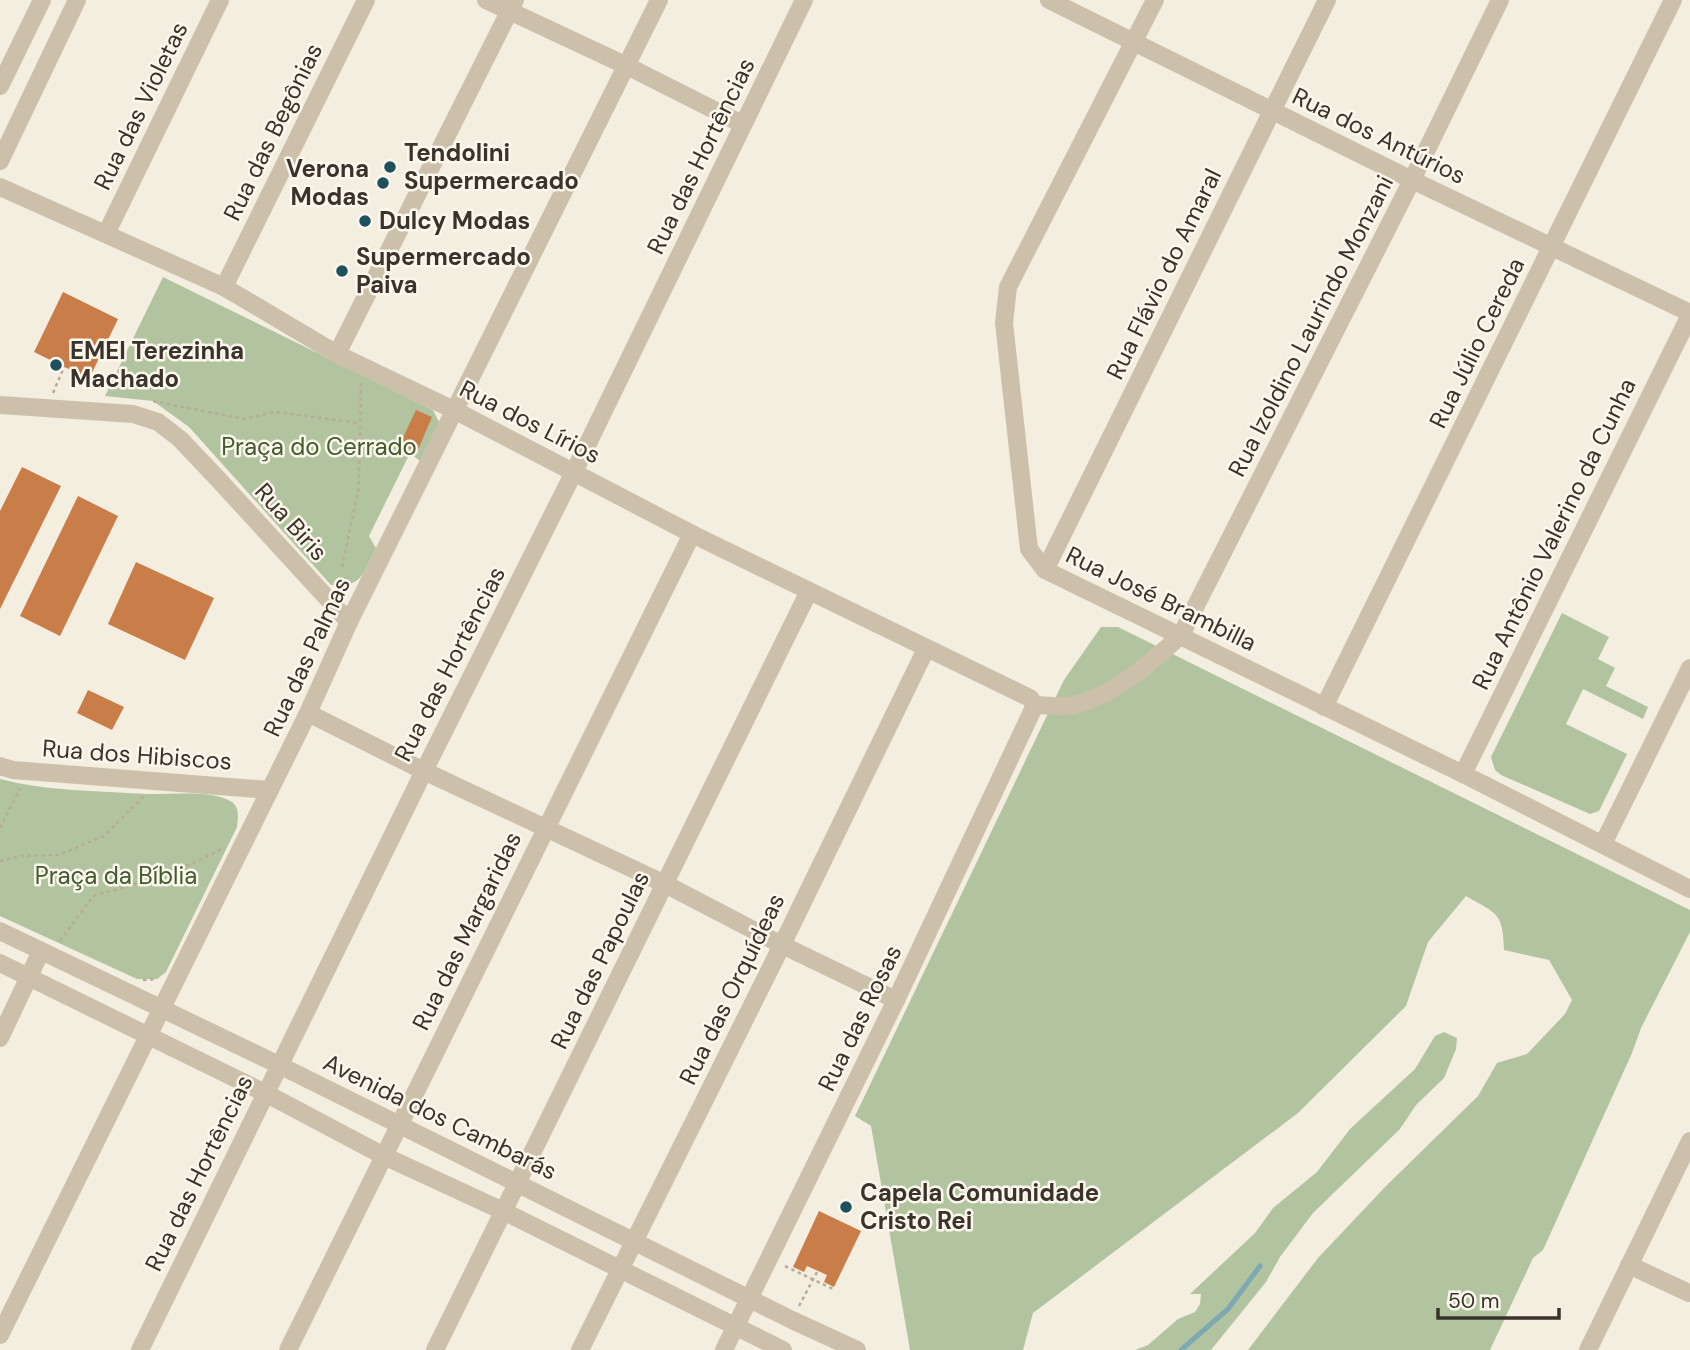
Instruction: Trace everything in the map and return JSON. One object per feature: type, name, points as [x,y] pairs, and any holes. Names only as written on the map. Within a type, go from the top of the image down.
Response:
[{"type":"street","points":[[0,86],[41,0]]},
{"type":"street","points":[[0,161],[77,0]]},
{"type":"street","name":"Rua das Violetas","points":[[106,234],[220,0]]},
{"type":"street","name":"Rua das Begônias","points":[[224,287],[366,0]]},
{"type":"street","points":[[485,0],[512,6],[742,124]]},
{"type":"street","name":"Rua das Palmas","points":[[0,1335],[149,1038],[308,713],[349,622],[659,0]]},
{"type":"street","name":"Rua das Hortências","points":[[140,1350],[804,0]]},
{"type":"street","name":"Rua dos Antúrios","points":[[1049,0],[1690,314]]},
{"type":"street","name":"Rua José Brambilla","points":[[1155,0],[1008,286],[1004,323],[1029,549],[1045,569],[1690,888]]},
{"type":"street","name":"Rua Flávio do Amaral","points":[[1045,569],[1327,0]]},
{"type":"street","name":"Rua Izoldino Laurindo Monzani","points":[[1181,635],[1412,180],[1500,0]]},
{"type":"street","name":"Rua Júlio Cereda","points":[[1324,706],[1673,0]]},
{"type":"street","points":[[337,354],[512,6]]},
{"type":"street","name":"Rua dos Lírios","points":[[0,187],[224,287],[337,354],[456,411],[692,534],[1030,698],[1035,705]]},
{"type":"street","name":"Rua Antônio Valerino da Cunha","points":[[1463,774],[1690,314]]},
{"type":"street","name":"Rua Biris","points":[[0,405],[133,414],[158,422],[180,439],[349,622]]},
{"type":"street","name":"Rua das Margaridas","points":[[288,1350],[692,534]]},
{"type":"street","name":"Rua das Papoulas","points":[[435,1350],[809,591]]},
{"type":"street","points":[[1035,705],[1068,706],[1108,691],[1147,666],[1181,635]]},
{"type":"street","name":"Rua das Orquídeas","points":[[580,1350],[926,649]]},
{"type":"street","points":[[1604,844],[1690,668]]},
{"type":"street","name":"Rua das Rosas","points":[[724,1350],[896,1000],[1035,705]]},
{"type":"street","points":[[308,713],[424,771],[665,884],[896,1000]]},
{"type":"street","name":"Rua dos Hibiscos","points":[[0,766],[13,770],[270,790]]},
{"type":"street","name":"Avenida dos Cambarás","points":[[0,931],[279,1065],[857,1350]]},
{"type":"street","points":[[0,1038],[41,951]]},
{"type":"street","points":[[0,963],[265,1093],[384,1156],[503,1211],[783,1350]]},
{"type":"street","points":[[1588,1350],[1690,1141]]},
{"type":"street","points":[[1629,1265],[1689,1293]]},
{"type":"path","points":[[51,397],[64,367]]},
{"type":"path","points":[[342,567],[359,486],[360,375]]},
{"type":"path","points":[[153,401],[244,419],[275,412],[359,423]]},
{"type":"path","points":[[0,828],[21,785],[13,783]]},
{"type":"path","points":[[0,861],[21,856],[58,855],[104,836],[147,794],[133,793]]},
{"type":"path","points":[[58,944],[93,896],[170,874],[228,846],[222,858]]},
{"type":"path","points":[[137,979],[157,979],[166,972]]},
{"type":"path","points":[[770,1258],[833,1289]]},
{"type":"path","points":[[792,1320],[817,1272]]},
{"type":"green space","name":"Praça do Cerrado","points":[[163,277],[433,410],[439,422],[420,461],[410,453],[369,536],[376,548],[361,577],[356,581],[331,585],[189,427],[153,401],[105,396]]},
{"type":"green space","points":[[1562,613],[1609,637],[1598,659],[1615,668],[1606,686],[1648,707],[1643,719],[1583,689],[1566,724],[1627,754],[1599,811],[1590,814],[1501,775],[1495,770],[1491,757]]},
{"type":"green space","points":[[1101,627],[1118,627],[1690,910],[1690,932],[1641,1028],[1543,1250],[1533,1258],[1490,1350],[1248,1350],[1318,1258],[1385,1187],[1478,1096],[1497,1063],[1527,1054],[1565,1014],[1572,1000],[1549,960],[1504,950],[1500,921],[1491,911],[1466,896],[1428,942],[1406,1006],[1298,1113],[1033,1313],[1023,1350],[910,1350],[871,1126],[855,1116],[1064,680]]},
{"type":"green space","name":"Praça da Bíblia","points":[[0,779],[72,790],[214,795],[235,804],[238,813],[237,827],[166,972],[157,979],[137,979],[0,916]]},
{"type":"green space","points":[[1444,1032],[1457,1038],[1456,1049],[1444,1078],[1416,1105],[1400,1129],[1313,1213],[1280,1257],[1266,1282],[1211,1350],[1135,1350],[1148,1345],[1178,1319],[1195,1312],[1200,1304],[1201,1294],[1190,1294],[1255,1233],[1273,1208],[1317,1172],[1350,1129],[1415,1069],[1435,1036]]},
{"type":"building","points":[[63,292],[118,319],[89,379],[34,352]]},
{"type":"building","points":[[416,410],[432,417],[417,452],[400,444]]},
{"type":"building","points":[[22,467],[61,486],[0,609],[0,511]]},
{"type":"building","points":[[78,496],[118,516],[60,636],[20,616]]},
{"type":"building","points":[[136,562],[214,598],[185,660],[108,624]]},
{"type":"building","points":[[88,690],[124,707],[112,730],[77,713]]},
{"type":"building","points":[[819,1211],[861,1231],[834,1287],[824,1282],[827,1275],[807,1266],[804,1272],[793,1267]]},
{"type":"waterway","points":[[1181,1350],[1228,1309],[1260,1266]]},
{"type":"place","name":"Tendolini Supermercado","points":[[390,167]]},
{"type":"place","name":"Verona Modas","points":[[383,183]]},
{"type":"place","name":"Dulcy Modas","points":[[365,221]]},
{"type":"place","name":"Supermercado Paiva","points":[[342,271]]},
{"type":"place","name":"EMEI Terezinha Machado","points":[[56,365]]},
{"type":"place","name":"Capela Comunidade Cristo Rei","points":[[846,1207]]}]
